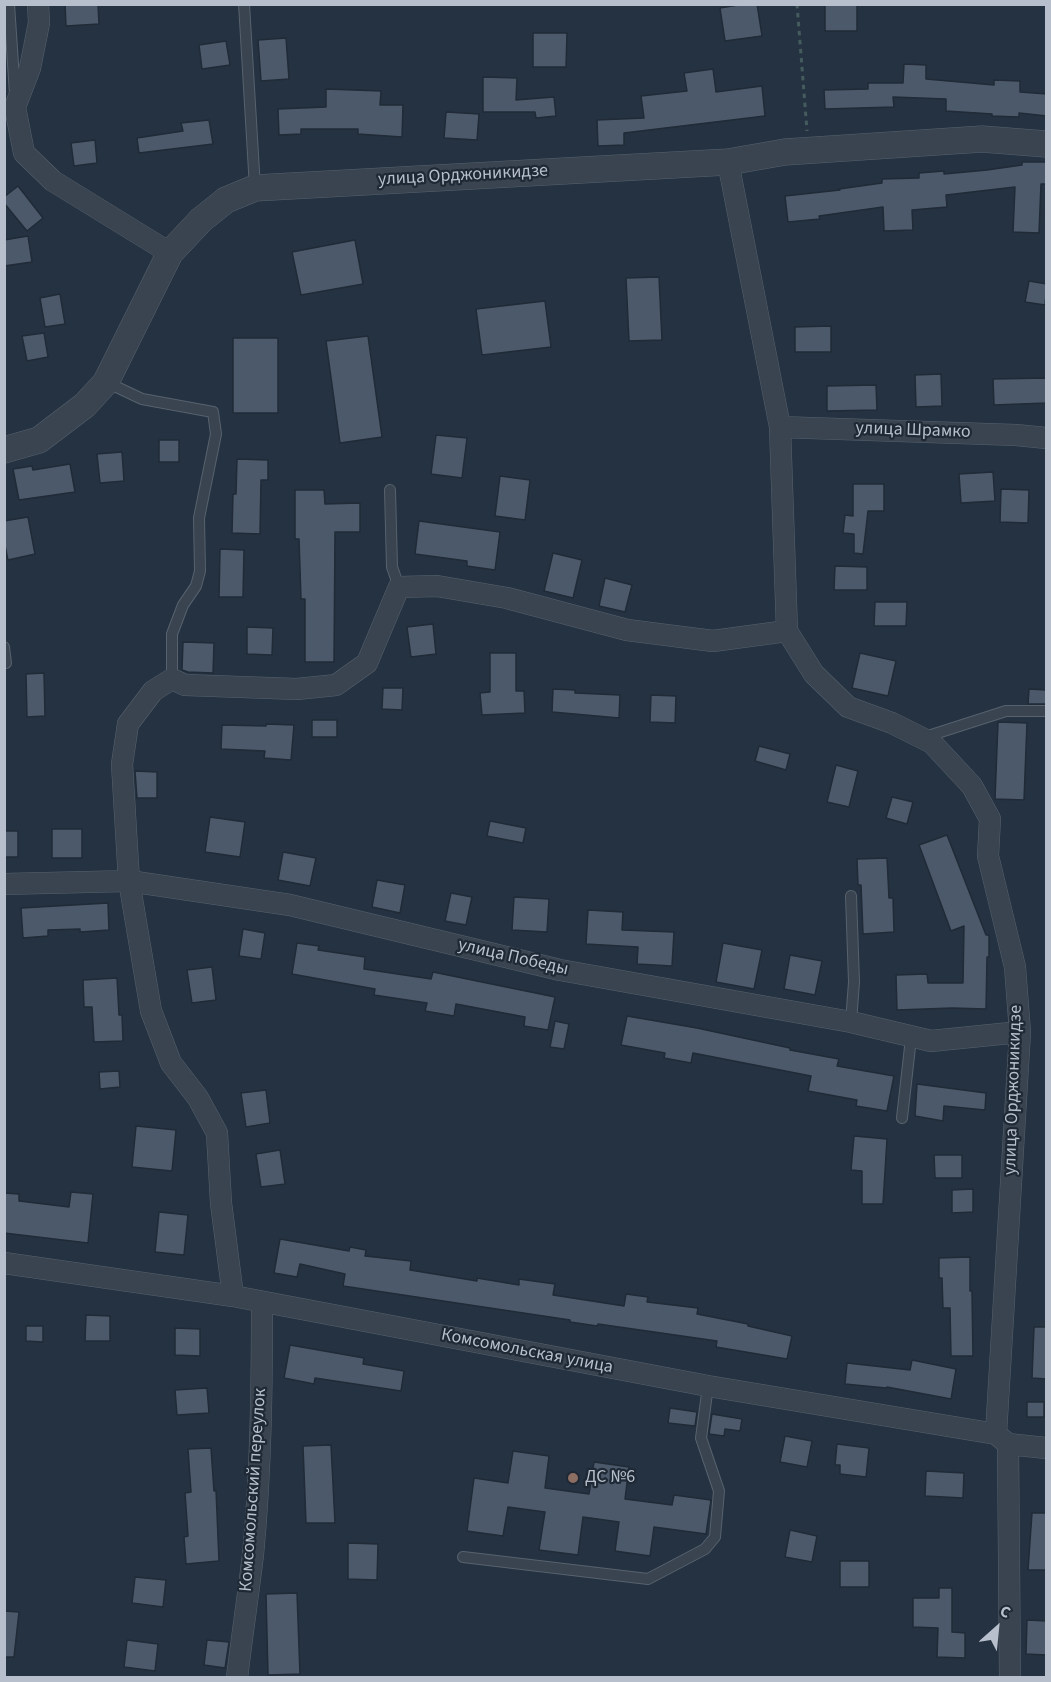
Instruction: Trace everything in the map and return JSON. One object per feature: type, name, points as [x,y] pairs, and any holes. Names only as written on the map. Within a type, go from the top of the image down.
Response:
[{"type":"street","points":[[38,4],[39,23],[30,68],[15,107],[24,153],[53,181],[171,253]]},
{"type":"street","name":"улица Орджоникидзе","points":[[4,450],[39,440],[85,405],[106,382],[171,253],[201,219],[226,200],[255,188],[728,162],[785,152],[982,139],[1047,144]]},
{"type":"street","points":[[233,1296],[220,1203],[217,1133],[198,1098],[171,1063],[151,1011],[129,881],[122,764],[128,724],[153,692],[172,679],[184,685],[297,689],[336,685],[367,663],[399,587],[437,586],[507,598],[627,630],[713,641],[787,631],[780,427],[728,162]]},
{"type":"street","name":"улица Шрамко","points":[[780,427],[1047,438]]},
{"type":"street","name":"улица Орджоникидзе","points":[[787,631],[814,674],[848,707],[892,723],[932,743],[972,786],[990,819],[988,856],[1016,968],[1020,1032],[1002,1439],[1010,1677]]},
{"type":"street","name":"улица Победы","points":[[4,884],[129,881],[290,905],[560,970],[851,1022],[931,1041],[1020,1032]]},
{"type":"street","name":"Комсомольская улица","points":[[4,1263],[233,1296],[1047,1448]]},
{"type":"street","name":"Комсомольский переулок","points":[[237,1677],[253,1554],[256,1511],[262,1371],[262,1302]]},
{"type":"lane","points":[[9,4],[15,107]]},
{"type":"lane","points":[[244,4],[255,188]]},
{"type":"lane","points":[[106,382],[142,399],[213,412],[216,434],[199,518],[200,571],[196,586],[183,605],[172,634],[172,679]]},
{"type":"lane","points":[[390,490],[392,567],[399,587]]},
{"type":"lane","points":[[4,647],[6,663]]},
{"type":"lane","points":[[922,738],[1006,711],[1047,711]]},
{"type":"lane","points":[[850,896],[854,982],[851,1022]]},
{"type":"lane","points":[[902,1118],[911,1038]]},
{"type":"lane","points":[[463,1557],[648,1579],[705,1549],[715,1538],[719,1491],[701,1438],[708,1386]]},
{"type":"path","points":[[797,4],[808,150]]},
{"type":"building","points":[[65,4],[98,4],[99,24],[66,26]]},
{"type":"building","points":[[757,4],[762,36],[725,41],[720,8]]},
{"type":"building","points":[[825,4],[857,4],[857,31],[825,31]]},
{"type":"building","points":[[533,33],[567,33],[566,67],[533,67]]},
{"type":"building","points":[[286,38],[289,79],[261,81],[258,40]]},
{"type":"building","points":[[226,41],[230,65],[202,69],[199,45]]},
{"type":"building","points":[[904,64],[926,65],[926,79],[994,85],[994,80],[1020,81],[1020,92],[1047,94],[1047,116],[1019,113],[1019,117],[992,116],[992,114],[946,111],[946,99],[893,97],[894,107],[825,109],[824,90],[868,89],[868,83],[903,83]]},
{"type":"building","points":[[713,69],[716,92],[762,86],[765,116],[624,133],[624,145],[598,146],[597,120],[644,118],[641,96],[687,91],[684,73]]},
{"type":"building","points":[[483,77],[517,78],[516,100],[554,97],[556,116],[536,118],[535,112],[483,112]]},
{"type":"building","points":[[326,89],[381,91],[380,105],[403,105],[402,137],[358,134],[358,129],[301,129],[301,134],[279,135],[278,109],[326,107]]},
{"type":"building","points":[[446,112],[479,114],[477,140],[444,138]]},
{"type":"building","points":[[209,120],[213,144],[139,153],[137,138],[183,131],[181,123]]},
{"type":"building","points":[[95,140],[97,163],[74,166],[71,143]]},
{"type":"building","points":[[1022,162],[1047,162],[1047,184],[1041,184],[1039,233],[1013,232],[1015,187],[946,195],[947,207],[912,210],[913,230],[884,231],[883,207],[819,216],[820,219],[788,222],[785,196],[882,183],[882,179],[919,178],[919,173],[944,171],[944,174],[987,170],[1022,165]]},
{"type":"building","points":[[18,186],[43,218],[27,231],[4,203],[4,197]]},
{"type":"building","points":[[28,236],[32,262],[4,266],[4,240]]},
{"type":"building","points":[[355,240],[363,284],[301,295],[292,252]]},
{"type":"building","points":[[659,277],[662,340],[629,341],[626,278]]},
{"type":"building","points":[[1029,281],[1047,284],[1045,305],[1025,302]]},
{"type":"building","points":[[60,294],[65,324],[45,327],[40,298]]},
{"type":"building","points":[[545,301],[551,347],[482,355],[476,309]]},
{"type":"building","points":[[831,326],[831,352],[795,352],[795,327]]},
{"type":"building","points":[[44,333],[48,357],[27,361],[22,336]]},
{"type":"building","points":[[368,336],[382,437],[340,443],[326,341]]},
{"type":"building","points":[[233,338],[278,338],[278,413],[233,413]]},
{"type":"building","points":[[941,374],[942,406],[916,407],[915,375]]},
{"type":"building","points":[[1047,378],[1047,403],[994,405],[993,379]]},
{"type":"building","points":[[876,385],[877,410],[827,411],[827,386]]},
{"type":"building","points":[[436,435],[467,438],[462,478],[431,474]]},
{"type":"building","points":[[159,440],[179,440],[179,462],[159,462]]},
{"type":"building","points":[[122,452],[124,481],[100,483],[97,454]]},
{"type":"building","points":[[237,459],[268,460],[268,480],[261,480],[260,534],[232,533]]},
{"type":"building","points":[[70,464],[75,492],[19,500],[13,469],[32,466],[33,470]]},
{"type":"building","points":[[993,472],[995,501],[961,503],[959,474]]},
{"type":"building","points":[[500,476],[530,480],[525,520],[495,516]]},
{"type":"building","points":[[853,484],[884,484],[884,511],[868,511],[863,554],[854,553],[854,534],[843,533],[845,515],[853,516]]},
{"type":"building","points":[[1001,489],[1029,490],[1028,523],[1000,522]]},
{"type":"building","points":[[295,490],[324,490],[325,504],[360,503],[360,532],[335,532],[334,662],[305,662],[305,599],[301,599],[299,539],[295,539]]},
{"type":"building","points":[[28,517],[35,554],[8,560],[4,541],[4,521]]},
{"type":"building","points":[[419,521],[500,532],[495,570],[467,566],[467,561],[415,554]]},
{"type":"building","points":[[220,549],[244,550],[243,597],[219,597]]},
{"type":"building","points":[[553,553],[582,560],[573,598],[544,591]]},
{"type":"building","points":[[835,566],[867,567],[867,590],[834,590]]},
{"type":"building","points":[[605,578],[632,585],[625,612],[599,606]]},
{"type":"building","points":[[875,602],[907,602],[906,626],[874,626]]},
{"type":"building","points":[[433,624],[436,654],[411,657],[407,627]]},
{"type":"building","points":[[247,627],[273,628],[272,655],[247,654]]},
{"type":"building","points":[[183,642],[214,643],[213,673],[182,670]]},
{"type":"building","points":[[490,653],[516,653],[516,691],[524,691],[525,713],[482,715],[480,693],[490,692]]},
{"type":"building","points":[[860,653],[896,661],[888,696],[852,688]]},
{"type":"building","points":[[44,673],[45,716],[27,717],[26,674]]},
{"type":"building","points":[[383,688],[403,688],[402,710],[382,709]]},
{"type":"building","points":[[553,689],[575,690],[575,693],[620,695],[619,718],[552,712]]},
{"type":"building","points":[[1029,689],[1047,690],[1047,704],[1028,704]]},
{"type":"building","points":[[651,695],[676,696],[675,723],[650,722]]},
{"type":"building","points":[[312,720],[337,720],[337,737],[312,737]]},
{"type":"building","points":[[998,722],[1027,723],[1024,800],[995,799]]},
{"type":"building","points":[[266,724],[294,725],[291,760],[264,758],[265,751],[221,749],[222,725],[266,726]]},
{"type":"building","points":[[759,746],[790,754],[786,770],[755,761]]},
{"type":"building","points":[[836,765],[858,771],[849,807],[827,802]]},
{"type":"building","points":[[135,771],[157,772],[157,798],[137,798]]},
{"type":"building","points":[[892,797],[913,802],[907,824],[886,818]]},
{"type":"building","points":[[210,817],[245,822],[240,857],[205,852]]},
{"type":"building","points":[[490,821],[526,828],[523,843],[487,836]]},
{"type":"building","points":[[52,829],[82,829],[82,858],[52,858]]},
{"type":"building","points":[[4,831],[18,831],[18,857],[4,857]]},
{"type":"building","points":[[947,835],[986,935],[989,935],[986,1009],[897,1010],[896,975],[927,974],[928,983],[963,983],[964,926],[951,931],[919,845]]},
{"type":"building","points":[[283,852],[316,858],[310,886],[278,880]]},
{"type":"building","points":[[887,858],[889,898],[893,898],[894,932],[863,934],[861,885],[858,885],[857,859]]},
{"type":"building","points":[[377,880],[405,885],[400,913],[372,907]]},
{"type":"building","points":[[451,893],[472,897],[466,925],[445,921]]},
{"type":"building","points":[[514,897],[549,899],[547,932],[512,930]]},
{"type":"building","points":[[108,903],[109,930],[80,932],[80,929],[48,930],[48,936],[23,938],[21,908]]},
{"type":"building","points":[[588,910],[623,912],[622,930],[674,932],[672,966],[637,964],[638,947],[586,944]]},
{"type":"building","points":[[243,929],[265,933],[261,959],[239,956]]},
{"type":"building","points":[[297,943],[319,946],[318,950],[365,957],[364,969],[431,979],[433,972],[555,997],[548,1030],[524,1026],[525,1017],[456,1004],[454,1016],[425,1011],[427,1003],[374,995],[375,989],[292,974]]},
{"type":"building","points":[[723,943],[762,950],[754,989],[716,982]]},
{"type":"building","points":[[790,955],[822,961],[815,995],[784,989]]},
{"type":"building","points":[[212,967],[216,1000],[192,1003],[187,970]]},
{"type":"building","points":[[117,978],[123,1041],[94,1042],[92,1007],[84,1007],[83,980]]},
{"type":"building","points":[[627,1016],[697,1028],[839,1059],[837,1066],[894,1076],[887,1111],[856,1106],[857,1100],[808,1091],[811,1076],[693,1053],[691,1063],[664,1058],[665,1053],[621,1045]]},
{"type":"building","points":[[555,1021],[569,1024],[564,1049],[550,1047]]},
{"type":"building","points":[[119,1071],[120,1087],[100,1089],[99,1072]]},
{"type":"building","points":[[917,1084],[986,1093],[985,1110],[944,1106],[943,1121],[915,1116]]},
{"type":"building","points":[[266,1090],[270,1123],[246,1127],[241,1093]]},
{"type":"building","points":[[136,1126],[176,1130],[172,1171],[132,1167]]},
{"type":"building","points":[[854,1136],[887,1139],[883,1204],[862,1204],[862,1171],[851,1170]]},
{"type":"building","points":[[280,1150],[285,1184],[261,1187],[256,1154]]},
{"type":"building","points":[[934,1155],[962,1155],[962,1178],[935,1178]]},
{"type":"building","points":[[973,1189],[973,1212],[952,1213],[952,1190]]},
{"type":"building","points":[[71,1192],[93,1194],[88,1243],[4,1233],[4,1193],[19,1194],[19,1201],[69,1207]]},
{"type":"building","points":[[159,1212],[188,1215],[184,1255],[155,1252]]},
{"type":"building","points":[[280,1239],[349,1251],[350,1247],[366,1250],[365,1256],[411,1261],[410,1270],[477,1281],[477,1278],[519,1285],[519,1279],[555,1284],[553,1295],[624,1306],[626,1294],[648,1297],[647,1302],[698,1308],[697,1314],[792,1336],[787,1359],[716,1347],[717,1341],[598,1324],[597,1326],[343,1286],[345,1274],[300,1264],[297,1277],[274,1273]]},
{"type":"building","points":[[970,1257],[973,1356],[951,1356],[950,1308],[943,1308],[939,1258]]},
{"type":"building","points":[[86,1315],[110,1316],[110,1341],[85,1341]]},
{"type":"building","points":[[26,1326],[43,1326],[43,1342],[26,1341]]},
{"type":"building","points":[[1034,1327],[1047,1327],[1047,1379],[1032,1378]]},
{"type":"building","points":[[175,1328],[200,1329],[200,1356],[175,1355]]},
{"type":"building","points":[[290,1345],[364,1358],[363,1364],[404,1371],[401,1391],[315,1378],[314,1384],[284,1378]]},
{"type":"building","points":[[912,1360],[956,1369],[951,1399],[887,1387],[845,1384],[847,1363],[910,1370]]},
{"type":"building","points":[[207,1388],[209,1413],[177,1415],[175,1390]]},
{"type":"building","points":[[1027,1402],[1044,1402],[1044,1417],[1027,1417]]},
{"type":"building","points":[[670,1408],[697,1412],[695,1426],[668,1423]]},
{"type":"building","points":[[712,1414],[742,1419],[740,1431],[725,1429],[724,1436],[709,1434]]},
{"type":"building","points":[[785,1436],[812,1441],[807,1467],[780,1462]]},
{"type":"building","points":[[837,1444],[869,1448],[866,1477],[840,1474],[840,1465],[835,1465]]},
{"type":"building","points":[[331,1445],[335,1523],[306,1523],[303,1446]]},
{"type":"building","points":[[211,1448],[214,1491],[216,1490],[219,1561],[186,1564],[184,1537],[188,1536],[185,1493],[191,1492],[188,1449]]},
{"type":"building","points":[[513,1451],[549,1456],[545,1488],[589,1494],[594,1462],[629,1467],[625,1499],[672,1505],[674,1495],[711,1500],[706,1534],[654,1527],[650,1556],[615,1551],[619,1522],[583,1517],[578,1555],[539,1550],[545,1512],[508,1507],[503,1536],[467,1531],[474,1478],[508,1483]]},
{"type":"building","points":[[926,1471],[964,1473],[963,1498],[925,1496]]},
{"type":"building","points":[[1032,1513],[1047,1513],[1047,1570],[1028,1570]]},
{"type":"building","points":[[790,1530],[817,1536],[812,1562],[785,1557]]},
{"type":"building","points":[[348,1543],[378,1544],[377,1580],[348,1579]]},
{"type":"building","points":[[840,1561],[869,1561],[869,1587],[840,1587]]},
{"type":"building","points":[[135,1577],[166,1580],[163,1607],[132,1603]]},
{"type":"building","points":[[939,1588],[952,1588],[952,1632],[965,1633],[965,1658],[937,1657],[938,1628],[913,1627],[913,1598],[939,1598]]},
{"type":"building","points":[[297,1593],[300,1674],[268,1675],[266,1594]]},
{"type":"building","points":[[4,1611],[19,1612],[14,1657],[4,1657]]},
{"type":"building","points":[[1027,1620],[1047,1621],[1047,1655],[1026,1654]]},
{"type":"building","points":[[127,1640],[158,1644],[155,1671],[124,1667]]},
{"type":"building","points":[[207,1640],[229,1642],[225,1668],[204,1665]]},
{"type":"place","name":"ДС №6","points":[[573,1478]]}]
